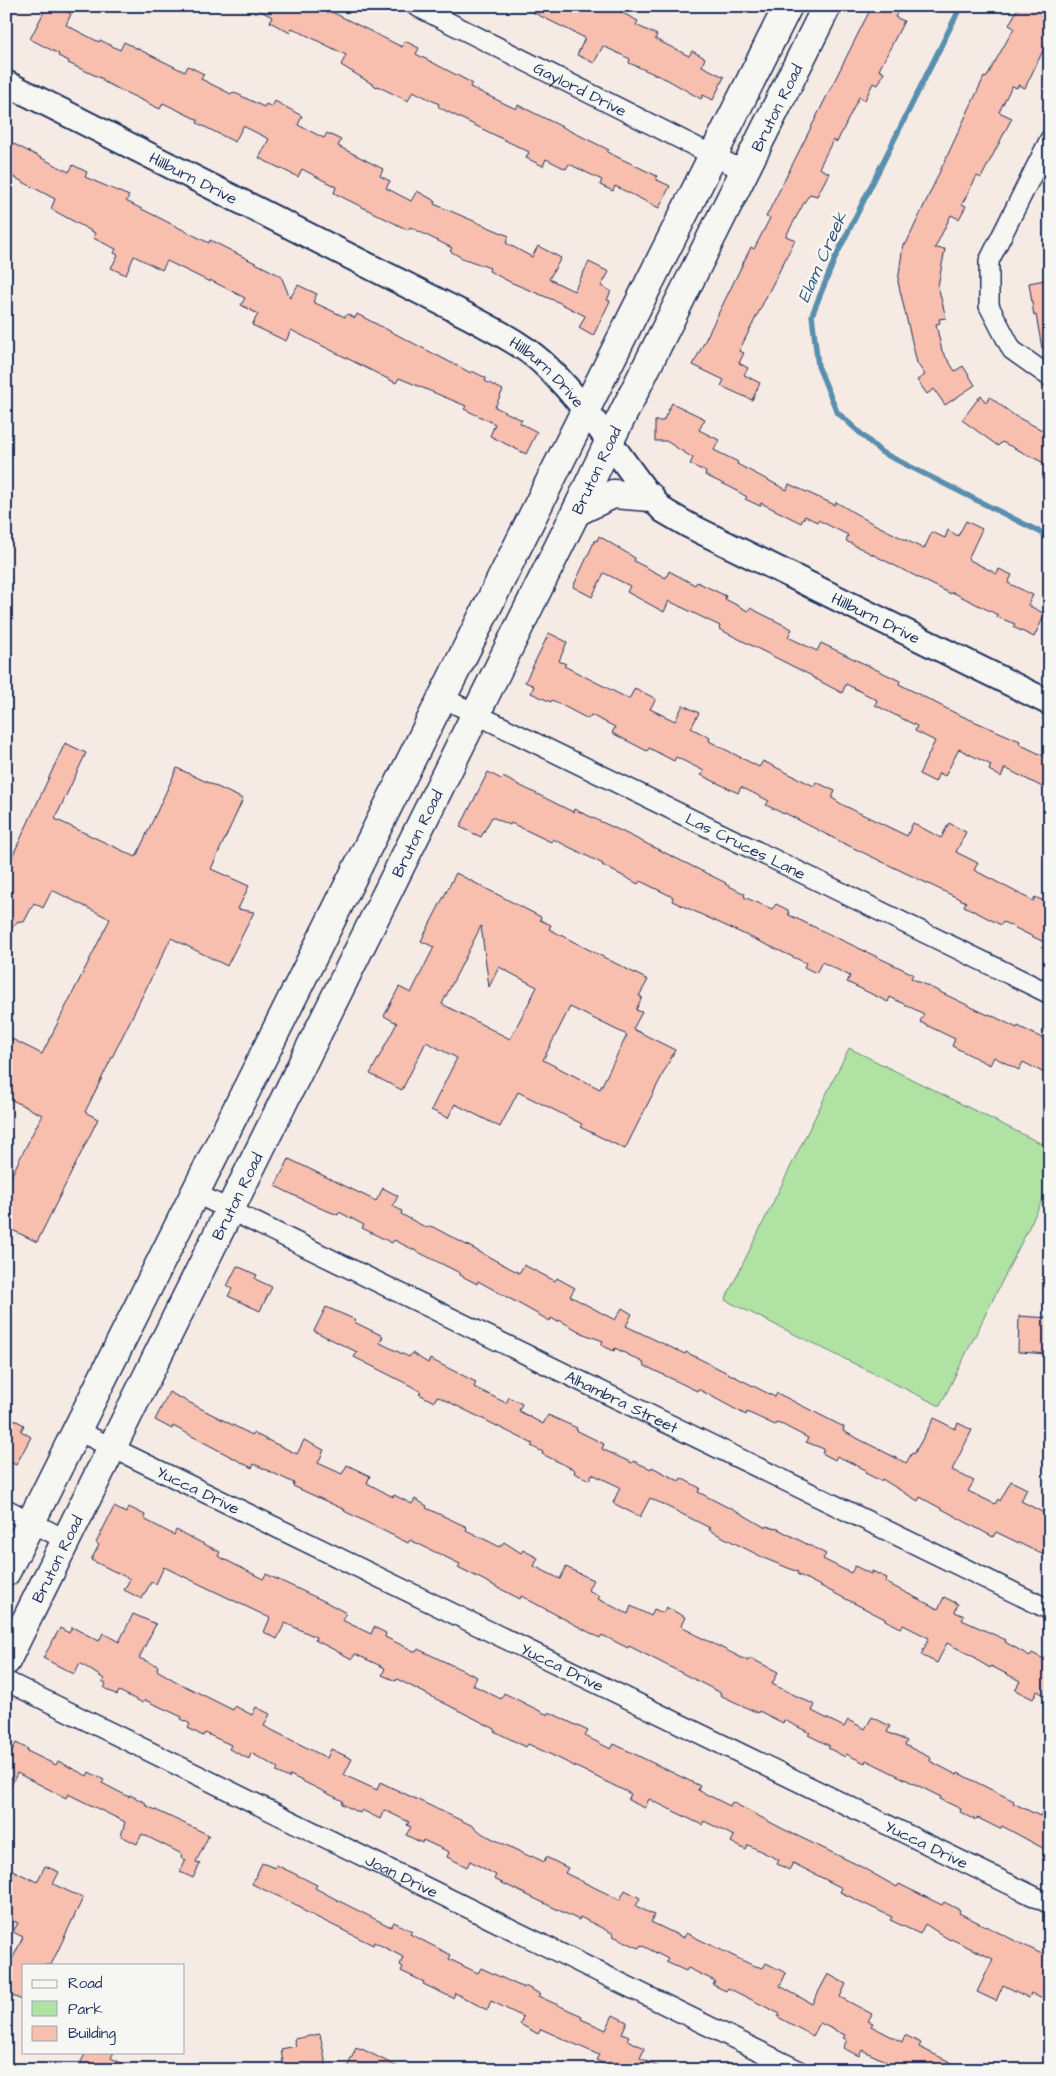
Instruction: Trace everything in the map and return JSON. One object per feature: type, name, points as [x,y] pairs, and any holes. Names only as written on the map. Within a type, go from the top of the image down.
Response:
[{"type":"main road","points":[[6,1572],[441,697],[586,412],[788,6]]},
{"type":"main road","name":"Bruton Road","points":[[6,1661],[609,442],[827,6]]},
{"type":"main road","points":[[576,512],[613,494],[650,497]]},
{"type":"main road","points":[[264,1054],[298,1073]]},
{"type":"street","name":"Gaylord Drive","points":[[416,6],[744,170]]},
{"type":"street","name":"Hillburn Drive","points":[[6,83],[518,343],[546,366],[575,397],[650,497],[664,511],[688,525],[1050,703]]},
{"type":"street","points":[[1050,139],[989,261],[990,306],[1012,350],[1050,377]]},
{"type":"street","name":"Las Cruces Lane","points":[[441,697],[1050,994]]},
{"type":"street","name":"Alhambra Street","points":[[195,1193],[1050,1610]]},
{"type":"street","name":"Yucca Drive","points":[[76,1430],[1050,1904]]},
{"type":"street","points":[[6,1509],[66,1540]]},
{"type":"street","name":"Joan Drive","points":[[6,1681],[798,2070]]},
{"type":"green space","points":[[849,1048],[1050,1148],[1050,1185],[940,1406],[725,1300]]},
{"type":"building","points":[[47,6],[55,6],[71,14],[66,25],[99,42],[100,40],[120,50],[124,42],[185,72],[188,66],[204,74],[201,79],[231,94],[233,92],[264,107],[266,104],[272,107],[275,101],[302,116],[298,125],[324,138],[327,133],[341,140],[338,146],[383,169],[380,176],[390,181],[386,188],[411,201],[417,191],[435,201],[434,204],[509,236],[506,243],[532,257],[538,246],[561,258],[549,279],[574,291],[589,262],[609,272],[601,286],[611,291],[607,300],[610,301],[593,336],[579,328],[585,316],[558,302],[510,282],[489,271],[490,268],[462,258],[450,251],[452,248],[410,227],[408,230],[334,193],[336,187],[302,169],[298,177],[259,158],[269,139],[243,126],[235,142],[197,123],[198,120],[163,103],[160,109],[68,63],[69,61],[58,56],[59,54],[30,39]]},
{"type":"building","points":[[251,6],[320,6],[402,47],[405,41],[419,48],[416,54],[472,83],[470,87],[516,109],[518,105],[609,150],[607,152],[657,176],[655,179],[670,186],[659,208],[615,186],[613,191],[600,185],[602,180],[569,164],[566,169],[546,159],[543,166],[526,158],[529,152],[440,108],[439,104],[413,91],[408,101],[377,87],[341,65],[346,55],[292,28],[290,33],[270,22],[272,17]]},
{"type":"building","points":[[520,6],[609,6],[638,21],[636,25],[657,35],[655,39],[689,56],[692,51],[705,58],[702,66],[724,77],[713,100],[703,95],[701,99],[668,80],[629,63],[630,59],[603,46],[594,63],[577,55],[585,38]]},
{"type":"building","points":[[872,6],[901,6],[895,17],[904,21],[879,70],[884,73],[878,85],[873,83],[865,100],[859,97],[837,142],[833,140],[819,168],[829,173],[817,196],[810,194],[805,201],[786,236],[795,240],[739,351],[744,353],[739,363],[748,368],[744,375],[760,383],[752,400],[721,386],[724,380],[693,365],[751,247],[754,249],[770,218],[766,217]]},
{"type":"building","points":[[1019,6],[1050,6],[1050,36],[1025,88],[1018,85],[1017,88],[1012,86],[999,112],[1012,118],[981,178],[977,176],[962,204],[966,206],[959,219],[951,215],[935,248],[945,249],[938,286],[946,318],[939,319],[940,323],[936,324],[942,351],[955,371],[963,366],[975,385],[945,405],[934,389],[927,394],[917,380],[925,375],[917,363],[898,282],[903,244],[906,244],[984,77],[986,78],[1014,28],[1009,25]]},
{"type":"building","points":[[6,140],[69,172],[73,165],[87,172],[85,177],[129,196],[126,201],[209,243],[210,240],[281,276],[290,298],[298,285],[317,294],[313,302],[345,317],[347,314],[355,318],[357,314],[471,373],[472,371],[486,378],[485,381],[503,390],[495,407],[522,420],[520,423],[537,432],[526,454],[490,436],[495,424],[464,409],[466,406],[399,378],[396,383],[291,330],[286,341],[252,325],[258,314],[241,305],[245,298],[210,280],[210,282],[167,261],[162,270],[134,256],[126,275],[111,268],[118,255],[114,253],[116,249],[93,238],[95,233],[51,209],[55,199],[6,173]]},
{"type":"building","points":[[1050,279],[1050,347],[1042,348],[1036,315],[1034,316],[1029,283]]},
{"type":"building","points":[[981,395],[986,403],[990,397],[1015,416],[1050,434],[1050,466],[1002,442],[998,446],[962,420]]},
{"type":"building","points":[[672,403],[705,419],[699,430],[719,440],[714,450],[738,462],[737,464],[787,490],[789,484],[835,505],[836,502],[870,522],[924,549],[932,532],[945,538],[948,530],[958,536],[966,521],[982,529],[968,559],[997,574],[999,569],[1012,575],[1008,583],[1033,595],[1028,605],[1045,614],[1034,637],[1013,627],[1015,624],[997,617],[998,615],[952,592],[951,594],[846,541],[848,535],[818,520],[817,522],[805,516],[801,523],[761,503],[760,506],[745,499],[747,497],[705,475],[706,472],[690,464],[693,458],[666,441],[655,441],[655,421],[663,421]]},
{"type":"building","points":[[599,536],[635,558],[634,561],[666,578],[669,571],[695,585],[697,582],[726,596],[725,599],[748,611],[750,608],[792,629],[788,637],[817,651],[821,643],[900,681],[899,684],[955,713],[1020,741],[1019,744],[1050,759],[1050,791],[1005,768],[1001,777],[989,770],[991,765],[959,749],[945,776],[939,773],[935,782],[919,774],[935,741],[915,731],[917,726],[875,705],[877,700],[846,684],[842,693],[719,629],[720,626],[669,601],[664,612],[627,592],[630,586],[604,573],[592,597],[573,587],[595,540],[597,541]]},
{"type":"building","points":[[549,633],[567,642],[559,661],[566,664],[564,666],[629,699],[635,688],[656,699],[650,709],[675,721],[683,705],[699,713],[691,728],[710,738],[709,741],[759,767],[763,761],[814,786],[816,782],[835,791],[832,798],[843,805],[907,836],[913,823],[941,838],[949,823],[966,832],[956,852],[978,863],[974,870],[1033,901],[1035,897],[1050,904],[1050,945],[1003,922],[1001,925],[964,906],[966,902],[766,805],[769,801],[741,787],[738,793],[701,775],[704,771],[676,757],[674,761],[649,748],[647,751],[612,733],[615,727],[591,715],[588,719],[552,700],[551,702],[531,693],[534,686],[525,682]]},
{"type":"building","points":[[65,743],[86,753],[55,819],[136,857],[177,768],[243,799],[211,869],[249,886],[238,909],[254,912],[227,966],[171,938],[85,1112],[98,1119],[37,1242],[6,1227],[6,1186],[42,1115],[6,1097],[6,1036],[42,1054],[110,919],[52,890],[43,908],[34,903],[24,922],[18,921],[6,935],[6,870]]},
{"type":"building","points":[[488,772],[501,779],[503,777],[573,812],[574,809],[621,831],[726,883],[745,894],[744,897],[772,909],[776,904],[788,910],[789,915],[913,974],[911,978],[1050,1042],[1050,1076],[1023,1062],[1019,1070],[994,1057],[990,1065],[952,1046],[955,1039],[920,1022],[924,1014],[890,997],[888,1002],[847,982],[850,976],[822,962],[816,973],[804,967],[806,963],[672,901],[673,897],[640,881],[638,884],[553,839],[551,842],[511,823],[510,825],[492,817],[481,837],[460,827]]},
{"type":"building","points":[[456,873],[541,917],[540,920],[551,925],[549,929],[648,980],[639,996],[642,997],[636,1010],[642,1012],[633,1029],[675,1050],[625,1149],[580,1127],[582,1124],[518,1092],[500,1127],[455,1104],[448,1118],[431,1110],[457,1058],[426,1042],[402,1090],[370,1074],[397,1023],[384,1016],[399,987],[411,993],[434,947],[421,941]],"holes":[[[481,926],[489,987],[499,967],[537,987],[510,1039],[442,1004]],[[570,1007],[627,1035],[600,1089],[543,1060]]]},
{"type":"building","points":[[289,1159],[376,1201],[383,1188],[398,1196],[393,1206],[402,1211],[401,1214],[427,1228],[428,1226],[433,1227],[519,1273],[524,1265],[555,1281],[557,1278],[575,1288],[570,1296],[615,1320],[622,1308],[632,1314],[626,1326],[685,1354],[686,1352],[775,1397],[777,1393],[844,1427],[843,1431],[906,1463],[912,1453],[914,1454],[934,1418],[955,1429],[958,1423],[972,1430],[952,1470],[974,1481],[968,1491],[995,1504],[998,1499],[1000,1501],[1011,1481],[1027,1489],[1021,1501],[1050,1516],[1050,1558],[996,1532],[993,1537],[920,1497],[918,1501],[882,1479],[881,1481],[865,1473],[866,1470],[837,1456],[835,1460],[822,1453],[824,1449],[806,1442],[808,1438],[783,1425],[776,1423],[775,1425],[747,1412],[746,1415],[698,1389],[697,1391],[643,1365],[644,1363],[615,1348],[614,1351],[601,1345],[603,1341],[584,1334],[559,1320],[558,1322],[551,1318],[550,1321],[478,1281],[477,1284],[460,1275],[460,1273],[394,1240],[392,1243],[362,1228],[364,1225],[339,1212],[338,1215],[320,1208],[275,1186]]},
{"type":"building","points":[[237,1266],[257,1275],[255,1279],[272,1287],[260,1311],[228,1296],[232,1289],[227,1286]]},
{"type":"building","points":[[326,1307],[356,1320],[354,1322],[383,1336],[380,1343],[409,1357],[412,1353],[428,1363],[430,1359],[476,1382],[474,1387],[506,1403],[509,1397],[522,1404],[519,1411],[543,1424],[548,1415],[577,1428],[576,1430],[604,1444],[602,1449],[632,1463],[633,1461],[651,1469],[652,1467],[679,1481],[681,1478],[700,1488],[698,1492],[730,1507],[766,1528],[767,1526],[776,1528],[826,1554],[823,1559],[851,1573],[855,1566],[871,1574],[872,1571],[887,1578],[885,1582],[938,1609],[944,1597],[958,1604],[955,1612],[964,1616],[962,1620],[1006,1640],[1005,1642],[1030,1656],[1032,1653],[1050,1662],[1050,1698],[1037,1691],[1033,1699],[1015,1690],[1020,1681],[991,1666],[990,1668],[976,1658],[947,1643],[937,1663],[921,1655],[929,1638],[903,1625],[901,1628],[885,1620],[797,1574],[798,1572],[766,1559],[650,1498],[640,1517],[613,1503],[620,1487],[592,1474],[589,1480],[574,1473],[575,1470],[542,1454],[543,1452],[531,1446],[533,1444],[437,1396],[434,1402],[419,1394],[421,1392],[413,1387],[354,1357],[357,1352],[314,1331]]},
{"type":"building","points":[[1019,1316],[1050,1318],[1050,1354],[1018,1352]]},
{"type":"building","points":[[169,1392],[252,1435],[253,1433],[297,1454],[304,1440],[324,1450],[318,1463],[342,1474],[347,1465],[370,1476],[367,1483],[393,1497],[394,1495],[412,1504],[415,1499],[427,1506],[426,1508],[467,1527],[466,1530],[500,1547],[504,1542],[521,1553],[523,1550],[538,1558],[534,1566],[560,1579],[566,1567],[593,1580],[588,1590],[600,1596],[598,1599],[628,1614],[631,1606],[651,1616],[654,1609],[663,1613],[666,1607],[685,1617],[681,1626],[690,1632],[748,1661],[750,1658],[778,1672],[772,1684],[815,1705],[812,1711],[844,1727],[848,1720],[865,1729],[872,1717],[890,1726],[887,1732],[907,1741],[905,1745],[931,1758],[930,1761],[1014,1801],[1013,1803],[1040,1816],[1050,1796],[1050,1852],[1002,1826],[1000,1829],[978,1818],[976,1820],[960,1812],[961,1809],[940,1799],[941,1797],[866,1760],[865,1763],[846,1754],[845,1757],[828,1748],[830,1746],[808,1735],[810,1733],[784,1720],[783,1723],[720,1695],[721,1693],[629,1646],[628,1648],[602,1635],[600,1638],[521,1596],[520,1599],[458,1567],[460,1564],[410,1540],[408,1543],[345,1510],[293,1486],[294,1483],[254,1464],[252,1468],[173,1426],[172,1429],[155,1420]]},
{"type":"building","points":[[6,1415],[24,1425],[21,1431],[31,1437],[16,1465],[6,1460]]},
{"type":"building","points":[[114,1507],[126,1513],[129,1507],[145,1515],[144,1519],[174,1535],[176,1530],[220,1552],[218,1556],[263,1579],[266,1574],[326,1602],[346,1613],[342,1620],[371,1634],[374,1627],[386,1633],[385,1637],[416,1652],[418,1649],[477,1677],[473,1685],[501,1699],[504,1693],[548,1715],[549,1712],[588,1731],[585,1736],[611,1749],[614,1744],[700,1786],[698,1790],[730,1806],[732,1802],[856,1864],[897,1887],[899,1884],[942,1905],[944,1902],[960,1910],[959,1913],[1050,1958],[1050,2003],[1031,1993],[1029,1998],[1003,1985],[996,2001],[977,1992],[993,1959],[950,1940],[925,1924],[920,1934],[890,1920],[892,1917],[840,1892],[842,1888],[793,1863],[789,1870],[777,1864],[779,1860],[748,1845],[746,1850],[731,1842],[734,1836],[704,1821],[702,1825],[649,1799],[645,1808],[628,1800],[631,1794],[528,1744],[526,1747],[397,1679],[396,1681],[382,1675],[385,1668],[355,1654],[352,1659],[315,1640],[316,1637],[285,1623],[277,1639],[264,1632],[270,1618],[164,1567],[156,1584],[151,1582],[142,1599],[124,1590],[130,1579],[91,1560],[99,1545],[96,1543]]},
{"type":"building","points":[[133,1614],[156,1624],[139,1658],[158,1666],[157,1670],[177,1682],[233,1710],[235,1706],[252,1715],[256,1707],[270,1714],[264,1726],[327,1758],[331,1749],[352,1759],[344,1775],[377,1790],[380,1782],[473,1826],[483,1834],[531,1857],[544,1862],[546,1857],[568,1868],[565,1873],[620,1900],[625,1890],[640,1898],[636,1906],[654,1915],[651,1922],[684,1938],[686,1933],[752,1965],[763,1968],[766,1963],[786,1973],[780,1986],[812,2004],[828,1974],[846,1984],[840,1997],[872,2014],[868,2021],[873,2023],[871,2026],[902,2042],[905,2035],[921,2043],[919,2047],[967,2070],[883,2070],[887,2062],[862,2050],[859,2056],[843,2048],[847,2040],[843,2038],[845,2035],[820,2023],[813,2036],[778,2017],[780,2014],[728,1988],[726,1991],[713,1985],[715,1981],[688,1968],[686,1971],[666,1962],[668,1959],[641,1945],[639,1948],[580,1917],[579,1920],[494,1879],[496,1875],[470,1861],[467,1867],[447,1857],[449,1852],[423,1840],[422,1843],[406,1835],[411,1827],[407,1825],[409,1822],[384,1810],[380,1819],[362,1810],[360,1813],[342,1804],[343,1801],[290,1775],[289,1778],[276,1772],[278,1768],[251,1753],[249,1759],[229,1749],[231,1745],[205,1733],[203,1736],[188,1728],[190,1724],[181,1719],[182,1717],[145,1700],[143,1703],[119,1691],[117,1695],[104,1688],[106,1684],[102,1682],[104,1679],[80,1663],[74,1674],[43,1658],[60,1628],[69,1633],[72,1627],[99,1641],[103,1633],[119,1642]]},
{"type":"building","points":[[16,1743],[28,1749],[27,1751],[56,1765],[58,1761],[87,1776],[89,1772],[104,1780],[102,1783],[209,1835],[196,1862],[200,1864],[193,1878],[180,1872],[186,1860],[181,1858],[182,1854],[142,1834],[137,1844],[121,1836],[125,1822],[68,1794],[66,1798],[17,1773],[6,1797],[6,1750],[11,1752]]},
{"type":"building","points":[[262,1863],[275,1868],[276,1865],[293,1873],[317,1885],[315,1888],[391,1927],[394,1922],[412,1931],[410,1934],[451,1955],[449,1959],[478,1973],[481,1968],[524,1988],[525,1986],[540,1994],[538,1996],[582,2016],[581,2019],[606,2030],[613,2015],[627,2022],[622,2033],[629,2036],[627,2040],[645,2048],[640,2058],[665,2070],[616,2070],[596,2060],[599,2055],[541,2029],[538,2034],[520,2024],[523,2017],[491,2001],[487,2010],[455,1993],[453,1998],[423,1984],[424,1982],[401,1971],[403,1967],[400,1965],[403,1957],[374,1942],[373,1945],[302,1910],[303,1908],[252,1884]]},
{"type":"building","points":[[45,1866],[59,1872],[53,1884],[83,1898],[51,1964],[22,1964],[22,2000],[6,1993],[6,1972],[23,1937],[13,1932],[18,1923],[6,1918],[6,1867],[37,1882]]},
{"type":"building","points":[[320,2034],[327,2070],[284,2070],[281,2049],[296,2046],[294,2039]]},
{"type":"building","points":[[356,2048],[362,2049],[404,2070],[346,2070]]},
{"type":"building","points":[[85,2054],[113,2054],[111,2058],[135,2070],[77,2070]]},
{"type":"waterway","name":"Elam Creek","points":[[961,6],[836,256],[812,315],[818,366],[837,412],[881,452],[1050,537]]}]
